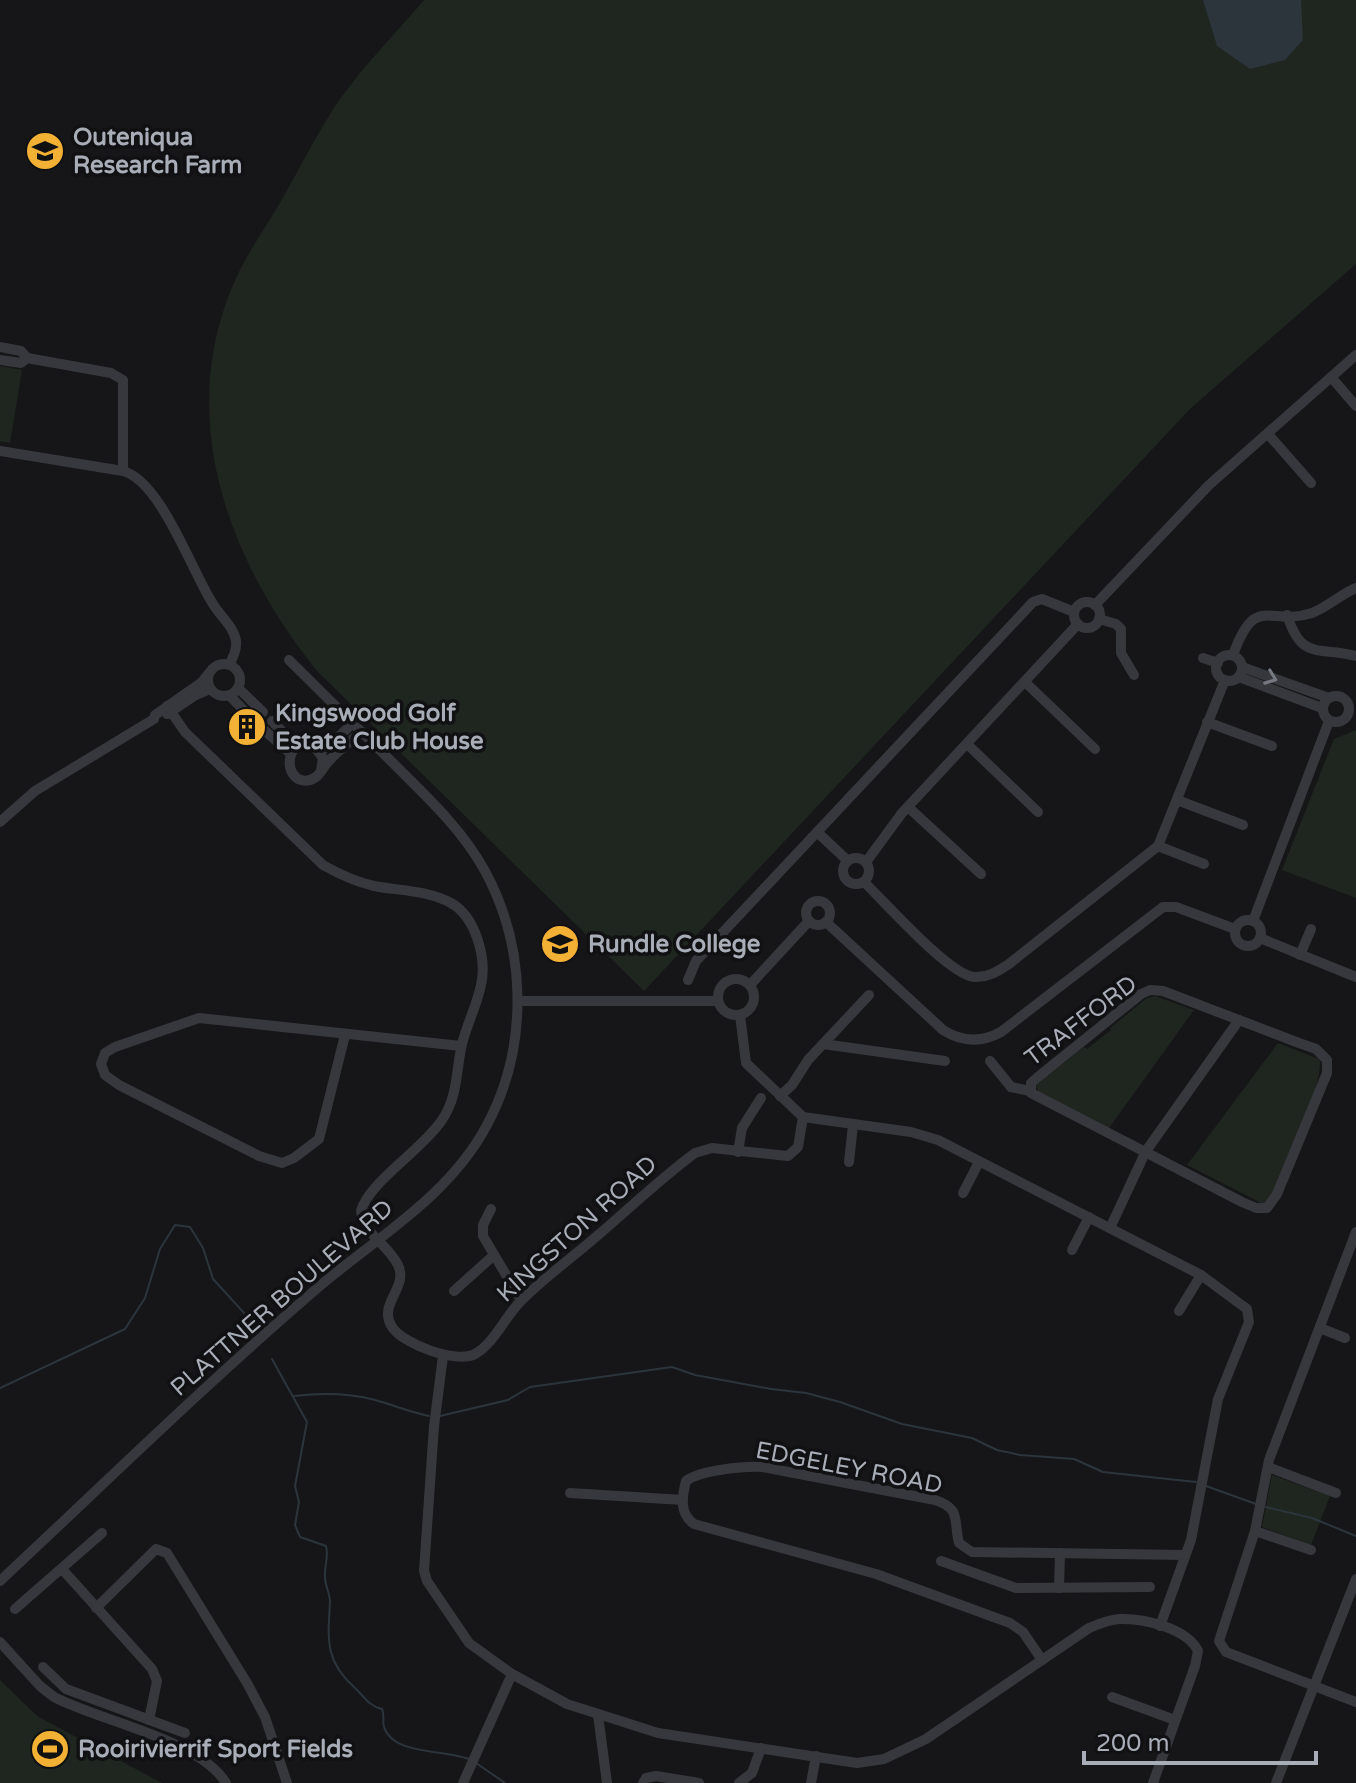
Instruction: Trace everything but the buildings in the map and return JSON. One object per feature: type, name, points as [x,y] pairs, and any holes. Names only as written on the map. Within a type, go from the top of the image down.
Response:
[{"type":"street","points":[[0,347],[21,351],[27,358],[111,373],[123,380],[123,471]]},
{"type":"street","points":[[1095,605],[1209,485],[1356,355]]},
{"type":"street","points":[[0,360],[21,363],[27,358]]},
{"type":"street","points":[[1331,377],[1356,406]]},
{"type":"street","points":[[1268,434],[1311,483]]},
{"type":"street","points":[[0,451],[123,471],[140,480],[177,532],[212,604],[230,628],[236,648],[229,665]]},
{"type":"street","points":[[1233,655],[1242,632],[1254,619],[1264,615],[1315,612],[1356,588]]},
{"type":"street","points":[[688,980],[696,961],[1036,599],[1074,612]]},
{"type":"street","points":[[1074,612],[1081,603],[1089,602],[1099,612],[1099,619],[1090,627],[1078,624]]},
{"type":"street","points":[[1074,612],[1078,624]]},
{"type":"street","points":[[1287,615],[1294,635],[1304,645],[1356,656]]},
{"type":"street","points":[[1099,619],[1116,624],[1121,629],[1121,653],[1134,675]]},
{"type":"street","points":[[866,862],[908,807],[1078,624]]},
{"type":"street","points":[[1225,680],[1217,673],[1218,663],[1225,655],[1233,655],[1240,661],[1241,672]]},
{"type":"street","points":[[1203,658],[1218,663]]},
{"type":"street","name":"PLATTNER BOULEVARD","points":[[0,1581],[310,1295],[444,1183],[478,1140],[500,1098],[514,1047],[518,1001],[514,954],[496,893],[481,863],[452,821],[289,660]]},
{"type":"street","points":[[0,822],[35,791],[169,709],[218,665],[229,665],[240,677],[234,692],[243,710],[254,721]]},
{"type":"street","points":[[1241,672],[1322,708]]},
{"type":"street","points":[[864,882],[954,968],[968,976],[986,977],[1009,964],[1158,846],[1225,680],[1241,672],[1329,698],[1341,697],[1352,715],[1343,721],[1329,721],[1322,708],[1329,698]]},
{"type":"street","points":[[209,673],[208,684],[218,696],[234,692],[252,701],[263,712]]},
{"type":"street","points":[[1025,682],[1095,749]]},
{"type":"street","points":[[169,709],[210,689]]},
{"type":"street","points":[[243,710],[252,701]]},
{"type":"street","points":[[169,709],[193,740],[323,865],[371,885],[428,894],[453,904],[465,915],[477,941],[482,983],[461,1046],[453,1095],[444,1118],[428,1138],[374,1188],[361,1211],[364,1223],[389,1251],[401,1274],[400,1284],[387,1307],[393,1330],[443,1356],[434,1426],[424,1571],[427,1581],[469,1643],[512,1674],[554,1698],[598,1715],[658,1733],[857,1763],[884,1759],[926,1739],[1089,1628],[1122,1619],[1160,1626],[1187,1638],[1198,1651],[1153,1783]]},
{"type":"street","points":[[1253,921],[1329,721]]},
{"type":"street","points":[[1207,722],[1272,746]]},
{"type":"street","points":[[320,750],[328,747],[353,723]]},
{"type":"street","points":[[268,726],[293,749]]},
{"type":"street","points":[[293,749],[289,768],[300,779],[316,777],[361,732]]},
{"type":"street","points":[[293,749],[309,744],[320,750],[323,758],[321,771]]},
{"type":"street","points":[[967,744],[1038,812]]},
{"type":"street","points":[[1177,800],[1243,825]]},
{"type":"street","points":[[908,807],[981,874]]},
{"type":"street","points":[[817,832],[848,861]]},
{"type":"street","points":[[1158,846],[1204,864]]},
{"type":"street","points":[[857,858],[866,862],[870,870],[864,882],[853,884],[848,881],[843,871],[848,861],[857,858]]},
{"type":"street","points":[[818,902],[828,907],[826,922],[815,925],[809,921],[806,914],[808,907],[818,902]]},
{"type":"street","points":[[826,922],[943,1030],[965,1040],[984,1039],[1001,1032],[1163,907],[1176,907],[1235,929]]},
{"type":"street","points":[[750,985],[809,921]]},
{"type":"street","points":[[1244,921],[1253,921],[1260,929],[1260,938],[1252,945],[1244,946],[1236,940],[1235,929],[1244,921]]},
{"type":"street","points":[[1300,955],[1311,929]]},
{"type":"street","points":[[1260,938],[1356,977]]},
{"type":"street","points":[[740,979],[750,985],[755,995],[753,1005],[740,1015],[728,1014],[718,1001],[720,989],[728,980],[740,979]]},
{"type":"street","name":"TRAFFORD","points":[[1150,990],[1163,991],[1239,1020],[1316,1049],[1323,1054],[1328,1066],[1272,1203],[1267,1208],[1256,1208],[1037,1099],[1030,1091],[1031,1083],[1038,1077],[1150,990]]},
{"type":"street","points":[[780,1096],[869,995]]},
{"type":"street","points":[[518,1001],[718,1001]]},
{"type":"street","points":[[740,1015],[746,1063],[803,1117],[925,1136],[1201,1275],[1241,1302],[1250,1316],[1218,1399],[1185,1555],[1160,1626]]},
{"type":"street","points":[[345,1035],[319,1139],[311,1148],[282,1163],[259,1156],[119,1085],[105,1075],[101,1064],[105,1053],[115,1047],[199,1018],[461,1046]]},
{"type":"street","points":[[1110,1228],[1146,1151],[1239,1020]]},
{"type":"street","points":[[823,1044],[945,1061]]},
{"type":"street","points":[[990,1061],[1011,1087],[1030,1091]]},
{"type":"street","points":[[738,1152],[742,1128],[761,1098]]},
{"type":"street","name":"KINGSTON ROAD","points":[[443,1356],[464,1357],[477,1352],[521,1300],[695,1153],[712,1148],[788,1156],[798,1147],[803,1117]]},
{"type":"street","points":[[849,1162],[853,1125]]},
{"type":"street","points":[[963,1193],[979,1162]]},
{"type":"street","points":[[491,1209],[483,1225],[483,1236],[521,1300]]},
{"type":"street","points":[[1072,1250],[1089,1217]]},
{"type":"street","points":[[1356,1232],[1353,1251],[1283,1420],[1268,1467],[1255,1531],[1220,1634],[1220,1646],[1226,1652],[1356,1702]]},
{"type":"street","points":[[454,1291],[494,1255]]},
{"type":"street","points":[[1179,1311],[1201,1275]]},
{"type":"street","points":[[1320,1328],[1345,1338]]},
{"type":"street","name":"EDGELEY ROAD","points":[[683,1500],[686,1481],[692,1477],[745,1467],[771,1468],[945,1503],[956,1516],[959,1543],[972,1552],[1185,1555]]},
{"type":"street","points":[[1268,1467],[1336,1493]]},
{"type":"street","points":[[570,1493],[683,1500],[686,1517],[694,1524],[876,1574],[1010,1623],[1023,1632],[1042,1660]]},
{"type":"street","points":[[1255,1531],[1311,1550]]},
{"type":"street","points":[[15,1609],[102,1533]]},
{"type":"street","points":[[96,1608],[156,1549],[167,1553],[265,1717],[287,1783]]},
{"type":"street","points":[[1059,1588],[1060,1553]]},
{"type":"street","points":[[941,1561],[1016,1588],[1150,1587]]},
{"type":"street","points":[[62,1569],[156,1676],[156,1695],[149,1720]]},
{"type":"street","points":[[1276,1783],[1356,1579]]},
{"type":"street","points":[[0,1642],[54,1697],[194,1753],[216,1769],[226,1783]]},
{"type":"street","points":[[43,1667],[66,1689],[185,1733]]},
{"type":"street","points":[[463,1783],[512,1674]]},
{"type":"street","points":[[1112,1697],[1175,1720]]},
{"type":"street","points":[[598,1715],[607,1783]]},
{"type":"street","points":[[739,1783],[752,1773],[761,1748]]},
{"type":"street","points":[[811,1783],[816,1756]]},
{"type":"street","points":[[643,1783],[646,1778],[656,1776],[699,1783]]},
{"type":"shaded area","points":[[424,0],[1356,0],[1356,264],[1190,409],[644,991],[318,672],[259,585],[237,538],[221,489],[211,439],[209,388],[216,336],[233,285],[338,102]]},
{"type":"shaded area","points":[[1203,0],[1301,0],[1303,40],[1285,60],[1250,69],[1217,46]]},
{"type":"shaded area","points":[[0,366],[22,370],[10,443],[0,441]]},
{"type":"shaded area","points":[[1356,730],[1356,898],[1282,870],[1334,739]]},
{"type":"shaded area","points":[[1155,996],[1194,1010],[1109,1128],[1039,1095],[1036,1085],[1084,1047],[1087,1049],[1147,998]]},
{"type":"shaded area","points":[[1278,1043],[1319,1059],[1320,1070],[1301,1128],[1269,1201],[1263,1204],[1187,1165]]},
{"type":"shaded area","points":[[1272,1475],[1330,1496],[1311,1545],[1262,1527]]},
{"type":"shaded area","name":"Rooirivierrif Sport Fields","points":[[0,1680],[37,1716],[162,1783],[0,1783]]},
{"type":"waterway","points":[[0,1388],[125,1329],[145,1298],[160,1249],[175,1225],[190,1227],[203,1248],[213,1279],[257,1327]]},
{"type":"waterway","points":[[272,1359],[307,1422],[295,1486],[299,1502],[295,1525],[300,1537],[326,1546],[329,1638],[337,1667],[366,1700],[382,1709],[384,1727],[398,1743],[471,1760]]},
{"type":"waterway","points":[[440,1416],[508,1400],[530,1387],[672,1367],[695,1375],[806,1393],[902,1424],[972,1438],[997,1450],[1074,1459],[1103,1472],[1196,1482]]},
{"type":"waterway","points":[[294,1396],[355,1396],[429,1416]]},
{"type":"waterway","points":[[1206,1486],[1256,1504]]},
{"type":"waterway","points":[[1266,1507],[1312,1518],[1356,1536]]},
{"type":"waterway","points":[[476,1763],[505,1783]]},
{"type":"place","name":"Outeniqua Research Farm","points":[[45,151]]},
{"type":"place","name":"Kingswood Golf Estate Club House","points":[[247,727]]},
{"type":"place","name":"Rundle College","points":[[560,944]]},
{"type":"place","name":"Rooirivierrif Sport Fields","points":[[50,1749]]}]
